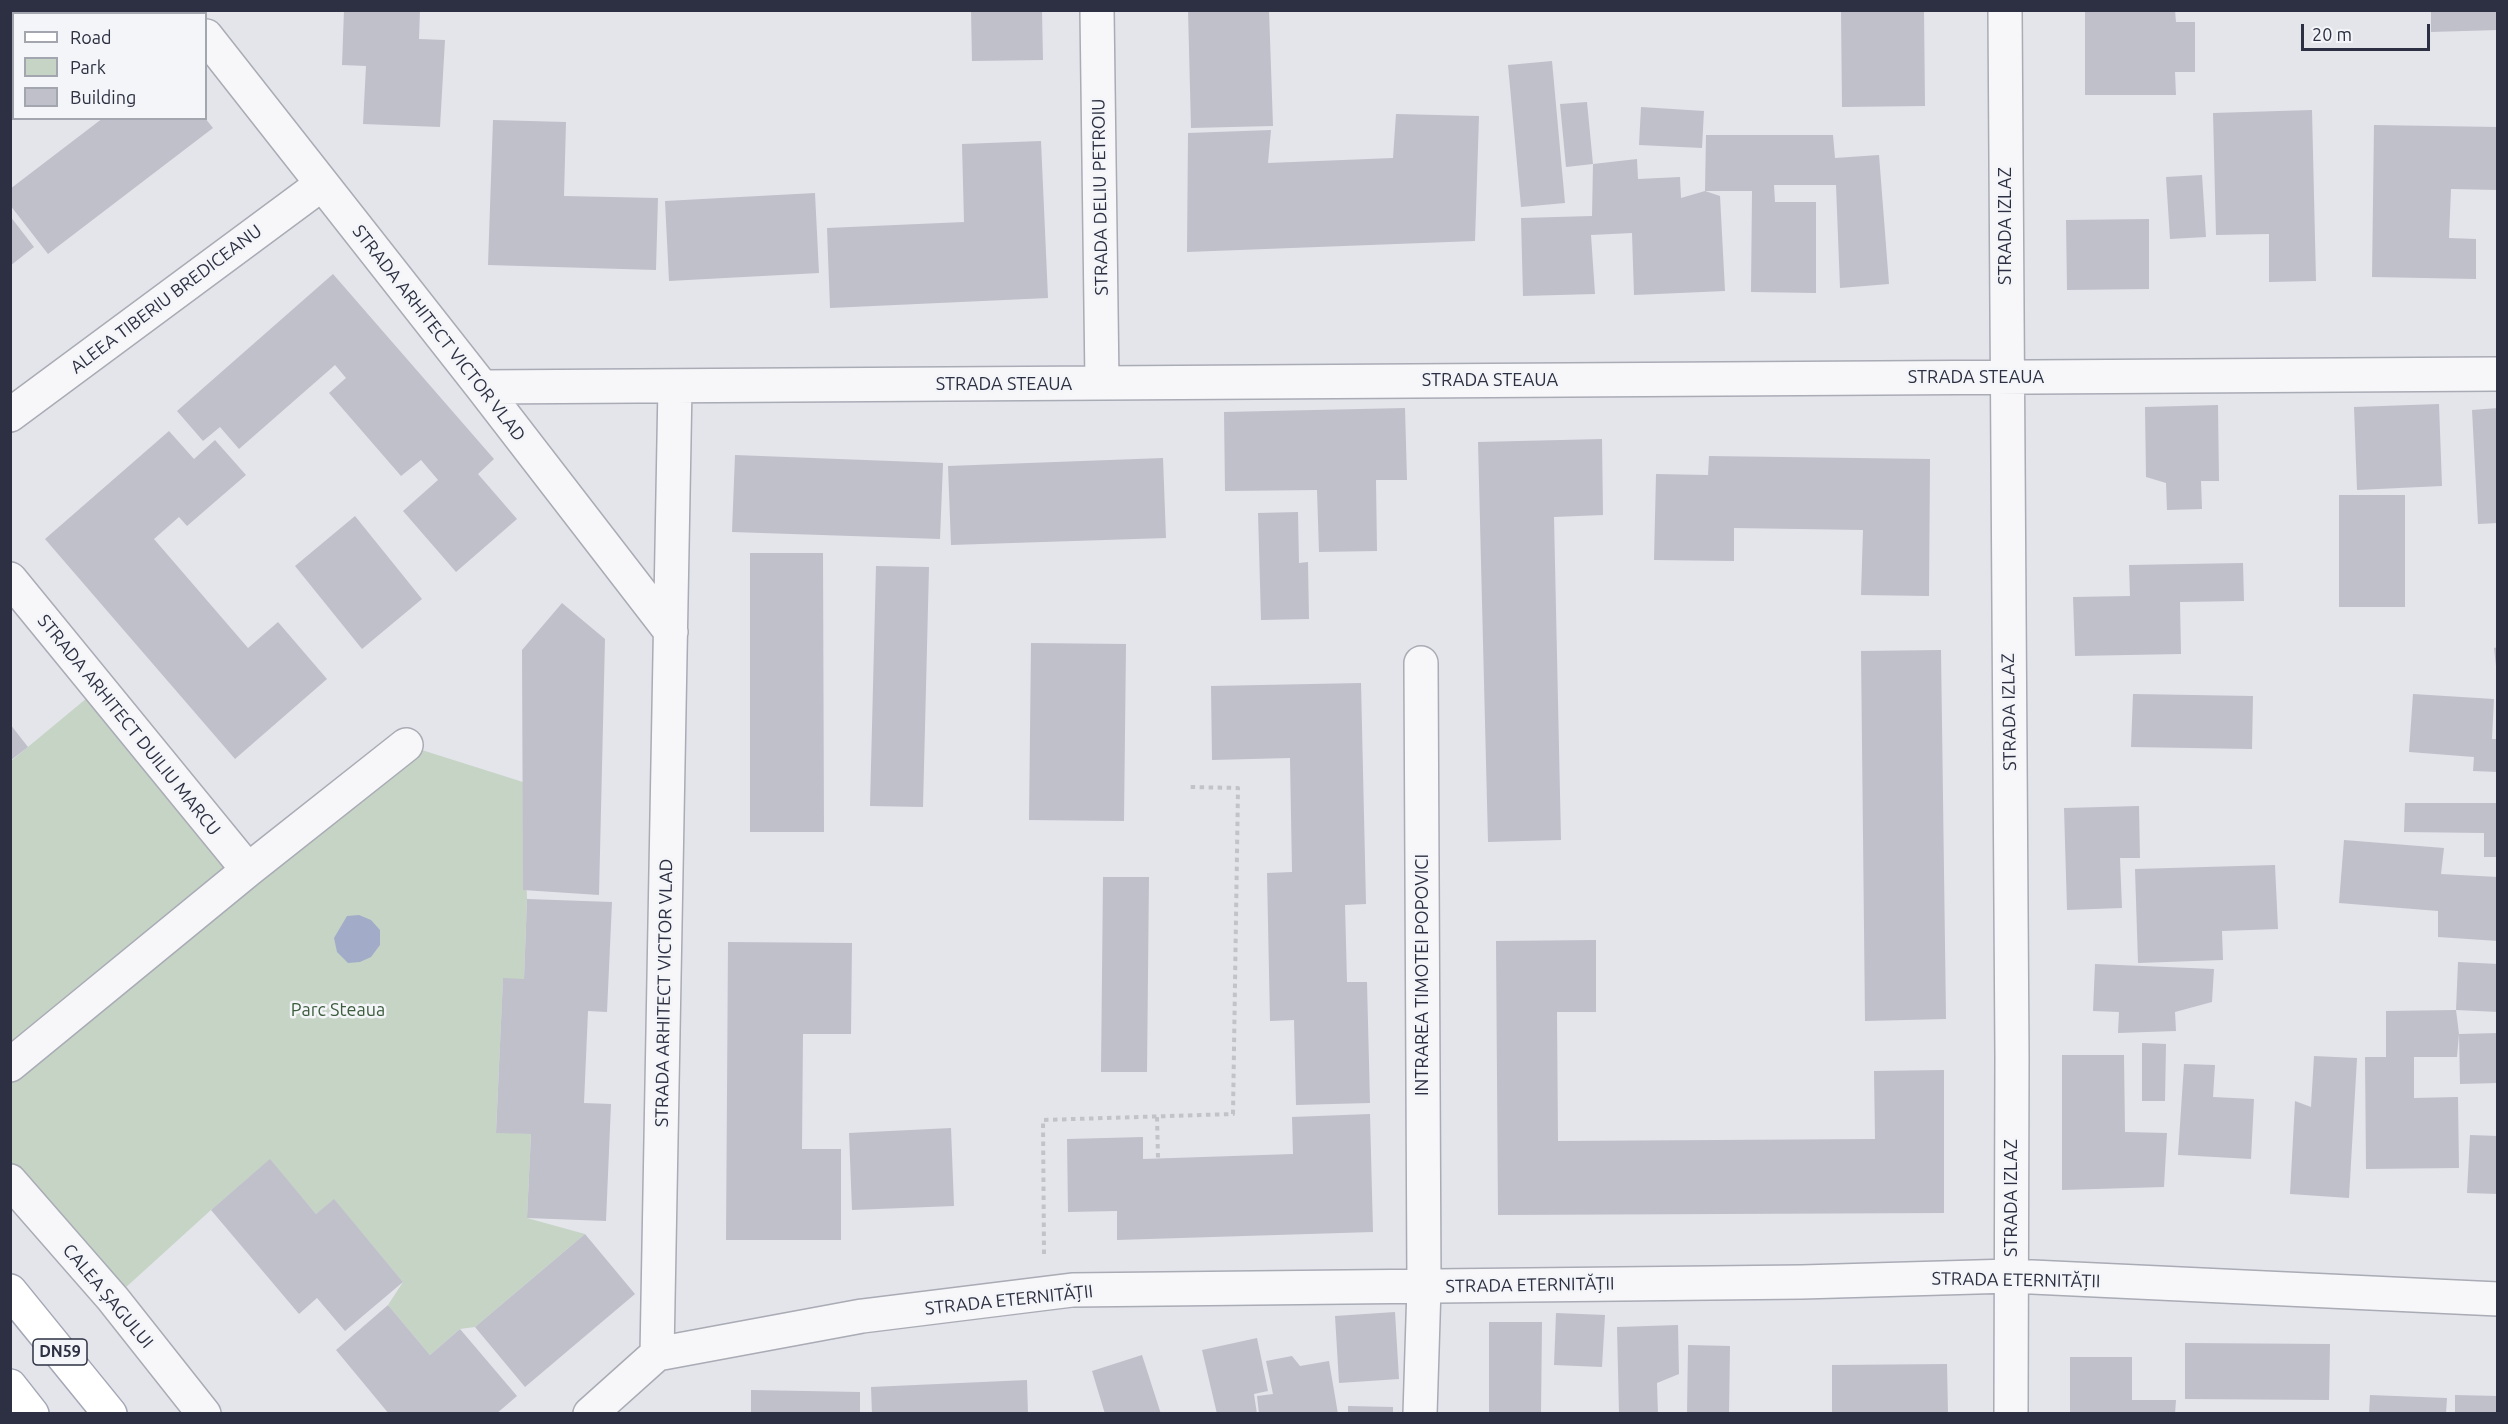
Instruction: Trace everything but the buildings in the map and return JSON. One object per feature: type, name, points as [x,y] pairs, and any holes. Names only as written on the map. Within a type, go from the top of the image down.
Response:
[{"type":"main road","name":"DN59","points":[[10,1291],[110,1413]]},
{"type":"main road","points":[[10,1386],[32,1413]]},
{"type":"street","name":"STRADA DELIU PETROIU","points":[[1097,10],[1102,383]]},
{"type":"street","name":"STRADA IZLAZ","points":[[2004,10],[2012,1056],[2011,1413]]},
{"type":"street","name":"STRADA ARHITECT VICTOR VLAD","points":[[207,37],[671,632]]},
{"type":"street","name":"ALEEA TIBERIU BREDICEANU","points":[[10,415],[321,184]]},
{"type":"street","name":"STRADA STEAUA","points":[[482,387],[2498,374]]},
{"type":"street","name":"STRADA ARHITECT VICTOR VLAD","points":[[657,1354],[675,386]]},
{"type":"street","name":"STRADA ARHITECT DUILIU MARCU","points":[[10,579],[248,870]]},
{"type":"street","name":"INTRAREA TIMOTEI POPOVICI","points":[[1420,1413],[1424,1287],[1421,663]]},
{"type":"street","points":[[10,1065],[248,870],[406,745]]},
{"type":"street","name":"CALEA ȘAGULUI","points":[[10,1181],[113,1299],[204,1413]]},
{"type":"street","name":"STRADA ETERNITĂȚII","points":[[657,1354],[862,1316],[1071,1290],[1802,1282],[2011,1276],[2498,1299]]},
{"type":"street","points":[[590,1413],[657,1354]]},
{"type":"path","points":[[1044,1293],[1043,1120],[1233,1114],[1238,788],[1190,787]]},
{"type":"path","points":[[1157,1117],[1158,1158]]},
{"type":"green space","name":"Parc Steaua","points":[[99,688],[248,870],[406,745],[523,782],[527,899],[524,979],[503,979],[496,1132],[531,1134],[527,1218],[585,1234],[475,1327],[460,1329],[430,1355],[388,1305],[403,1282],[334,1200],[316,1214],[270,1160],[113,1299],[11,1181],[11,761]]},
{"type":"water","points":[[359,915],[371,920],[380,930],[380,945],[371,957],[360,962],[348,963],[337,952],[334,938],[347,916]]}]
